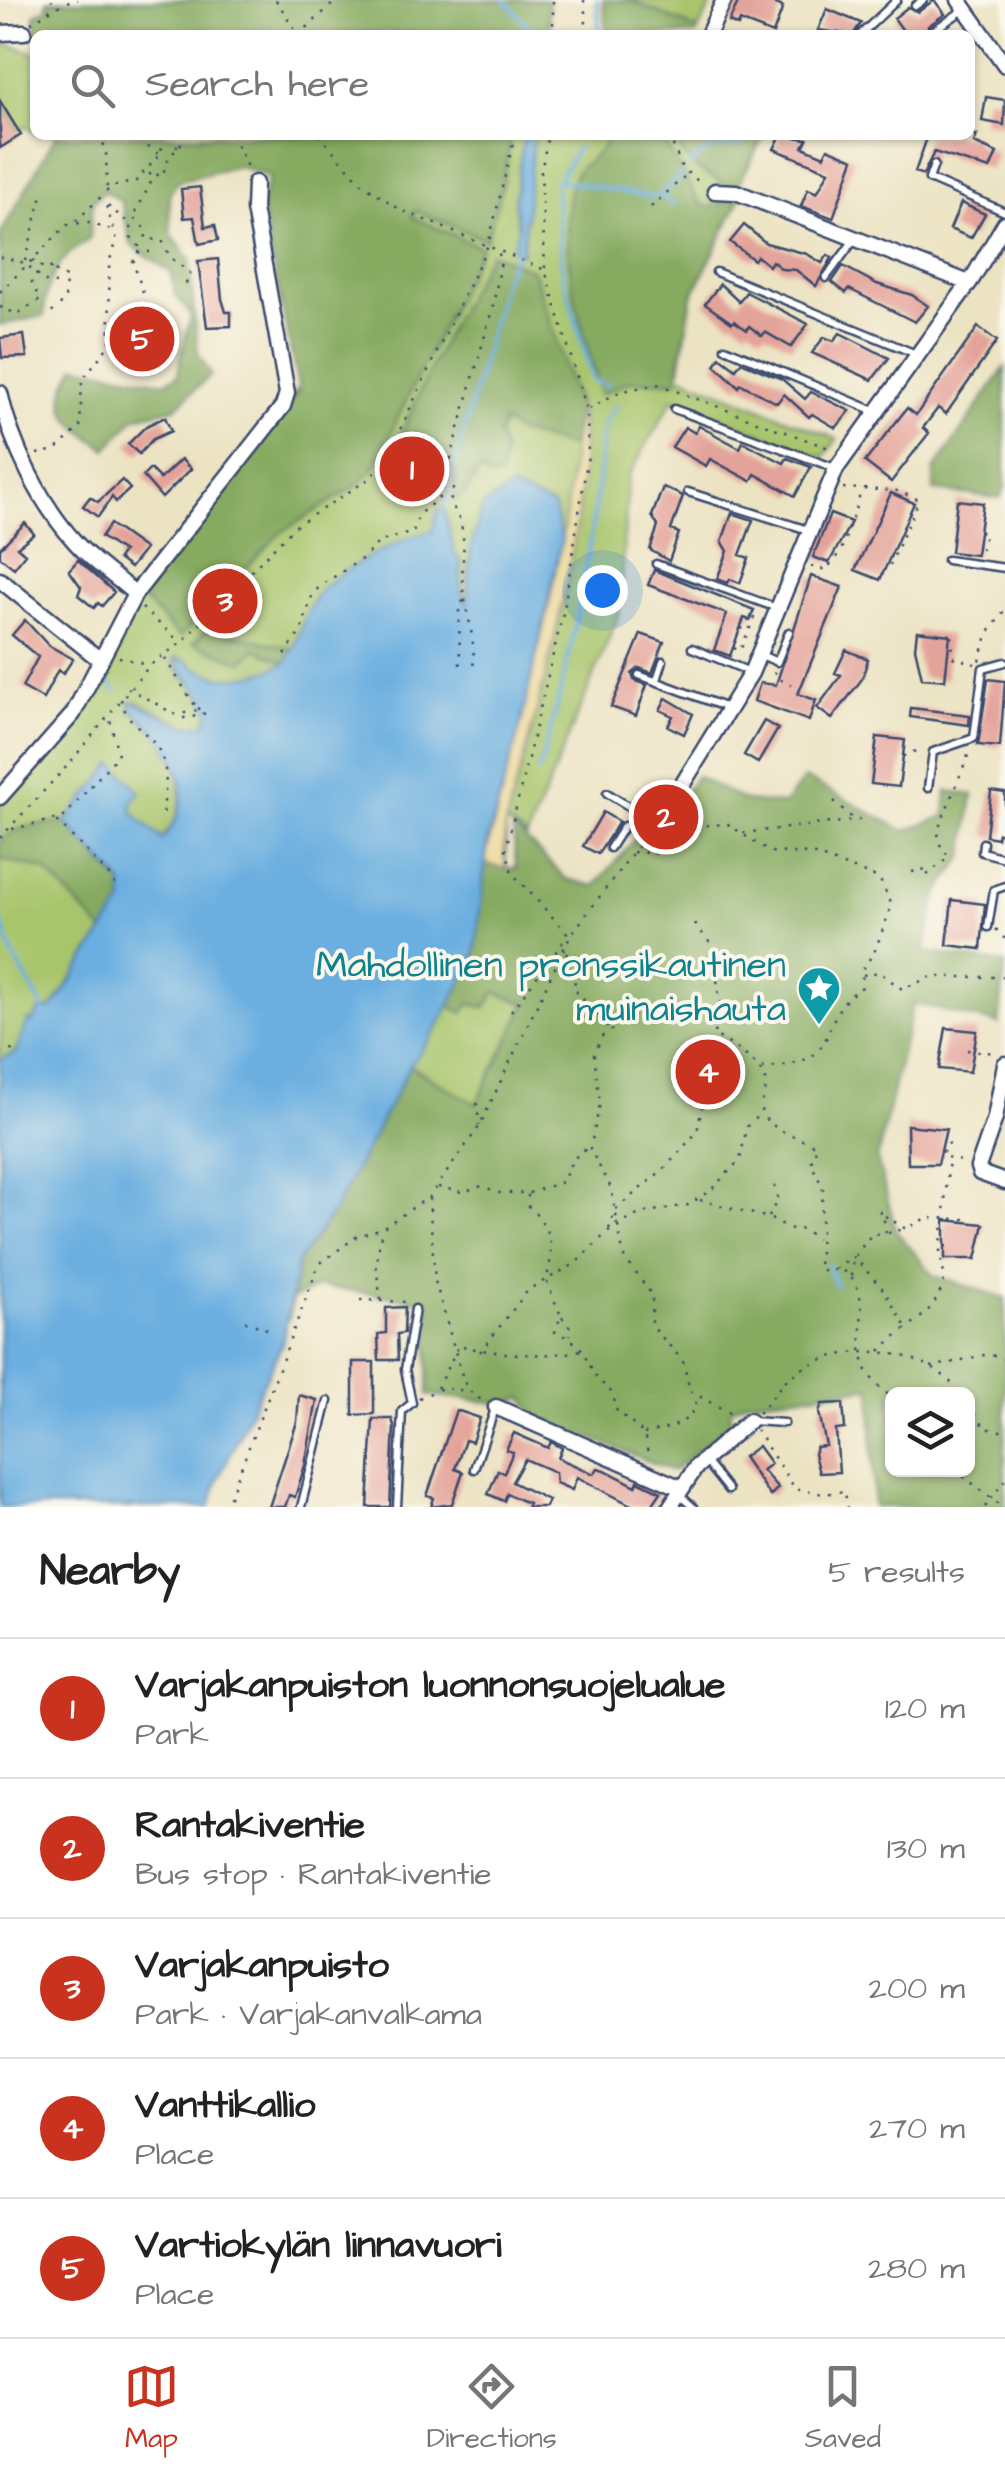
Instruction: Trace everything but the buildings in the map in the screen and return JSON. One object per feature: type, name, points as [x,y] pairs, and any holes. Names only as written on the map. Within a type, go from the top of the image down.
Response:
[{"type":"street","points":[[710,30],[724,0]]},
{"type":"street","points":[[963,4],[980,35],[1005,65]]},
{"type":"street","points":[[0,33],[24,32]]},
{"type":"street","points":[[0,797],[73,714],[135,594],[283,406],[287,393],[254,209],[255,183]]},
{"type":"street","points":[[708,188],[736,192],[968,283]]},
{"type":"street","points":[[658,824],[751,673],[836,468],[968,283],[1005,223]]},
{"type":"street","points":[[0,393],[10,435],[77,544],[135,594]]},
{"type":"street","points":[[0,580],[101,656]]},
{"type":"street","points":[[1002,1059],[995,1118],[978,1171],[1005,1182]]},
{"type":"street","points":[[995,1118],[1005,1139]]},
{"type":"street","points":[[496,1407],[651,1475],[675,1495],[703,1460],[749,1421]]},
{"type":"lane","points":[[865,30],[897,0]]},
{"type":"lane","points":[[914,6],[923,0]]},
{"type":"lane","points":[[934,30],[963,4]]},
{"type":"lane","points":[[934,165],[929,179],[1005,212]]},
{"type":"lane","points":[[826,278],[855,239]]},
{"type":"lane","points":[[716,272],[917,354]]},
{"type":"lane","points":[[725,348],[875,411]]},
{"type":"lane","points":[[674,409],[836,468]]},
{"type":"lane","points":[[688,492],[808,530]]},
{"type":"lane","points":[[947,560],[1005,568]]},
{"type":"lane","points":[[656,564],[778,609]]},
{"type":"lane","points":[[760,654],[775,666],[790,632]]},
{"type":"lane","points":[[692,648],[751,673]]},
{"type":"lane","points":[[658,680],[663,661]]},
{"type":"lane","points":[[928,788],[933,752],[974,738],[982,668],[1005,662]]},
{"type":"lane","points":[[638,675],[731,709]]},
{"type":"lane","points":[[607,793],[658,824]]},
{"type":"lane","points":[[610,848],[624,826],[658,824]]},
{"type":"lane","points":[[983,842],[982,852],[1005,858]]},
{"type":"lane","points":[[988,927],[994,890],[1005,886]]},
{"type":"lane","points":[[397,1507],[402,1411],[412,1402],[405,1370],[415,1309]]},
{"type":"lane","points":[[301,1507],[328,1400]]},
{"type":"lane","points":[[474,1469],[496,1407]]},
{"type":"lane","points":[[749,1421],[784,1422]]},
{"type":"lane","points":[[703,1460],[728,1490]]},
{"type":"lane","points":[[675,1495],[692,1507]]},
{"type":"path","points":[[48,12],[52,0]]},
{"type":"path","points":[[24,32],[48,12],[78,0]]},
{"type":"path","points":[[276,0],[296,30]]},
{"type":"path","points":[[304,30],[337,0]]},
{"type":"path","points":[[553,30],[554,0]]},
{"type":"path","points":[[584,0],[587,30]]},
{"type":"path","points":[[137,140],[168,158]]},
{"type":"path","points":[[106,191],[136,180],[159,156],[161,140]]},
{"type":"path","points":[[175,140],[178,148]]},
{"type":"path","points":[[184,140],[168,158],[162,176],[149,173],[153,178],[133,218],[145,228],[146,239],[162,240],[170,257],[190,272],[186,284]]},
{"type":"path","points":[[234,140],[255,183]]},
{"type":"path","points":[[323,140],[362,183],[399,209],[545,270]]},
{"type":"path","points":[[0,838],[150,664],[182,641],[294,527],[372,477],[394,442],[488,245],[514,140]]},
{"type":"path","points":[[547,140],[541,191],[545,270],[587,410],[588,455],[564,609],[506,849],[512,873],[570,936]]},
{"type":"path","points":[[671,140],[687,174],[708,188]]},
{"type":"path","points":[[21,454],[55,450],[81,426],[82,380],[110,344],[109,262],[116,232],[104,198],[109,168],[102,142]]},
{"type":"path","points":[[651,207],[687,174]]},
{"type":"path","points":[[42,195],[27,261],[36,276],[49,285],[59,283]]},
{"type":"path","points":[[75,224],[82,213],[104,198]]},
{"type":"path","points":[[107,206],[131,225],[132,238],[150,252]]},
{"type":"path","points":[[1,294],[27,261],[49,247],[62,228],[94,223],[116,232]]},
{"type":"path","points":[[285,655],[301,630],[314,593],[379,542],[413,532],[419,514],[440,497],[493,306],[502,262],[500,249]]},
{"type":"path","points":[[143,250],[133,262],[143,292]]},
{"type":"path","points":[[0,257],[27,261],[46,270],[55,266],[56,272],[66,277],[64,301],[50,315]]},
{"type":"path","points":[[0,307],[16,314],[40,300],[31,281],[42,267]]},
{"type":"path","points":[[587,410],[619,392],[657,384],[845,454]]},
{"type":"path","points":[[827,487],[898,491],[918,500],[890,565]]},
{"type":"path","points":[[453,488],[449,500],[464,538],[465,598],[473,667]]},
{"type":"path","points":[[826,570],[842,551],[862,489]]},
{"type":"path","points":[[440,497],[449,500]]},
{"type":"path","points":[[979,532],[985,533],[981,558],[984,568]]},
{"type":"path","points":[[135,594],[138,605],[189,644]]},
{"type":"path","points":[[460,665],[459,609],[465,598]]},
{"type":"path","points":[[734,648],[740,651],[760,602]]},
{"type":"path","points":[[982,668],[979,656],[1005,610]]},
{"type":"path","points":[[742,628],[749,631]]},
{"type":"path","points":[[952,636],[951,656],[982,668]]},
{"type":"path","points":[[738,638],[744,642]]},
{"type":"path","points":[[128,688],[176,715],[196,711],[163,655]]},
{"type":"path","points":[[101,656],[150,664]]},
{"type":"path","points":[[775,666],[776,678],[795,686]]},
{"type":"path","points":[[121,698],[126,718],[148,734],[161,752],[168,796],[165,821]]},
{"type":"path","points":[[116,705],[123,708]]},
{"type":"path","points":[[0,826],[7,830],[56,820],[118,755],[108,714]]},
{"type":"path","points":[[927,875],[949,857],[939,843],[938,830],[974,738]]},
{"type":"path","points":[[903,756],[916,748],[933,752]]},
{"type":"path","points":[[834,802],[852,818]]},
{"type":"path","points":[[742,833],[866,819]]},
{"type":"path","points":[[56,820],[114,880],[116,889]]},
{"type":"path","points":[[226,1507],[320,1264],[356,1237],[382,1228],[429,1197],[479,1128],[570,936],[632,852],[658,824],[728,824],[768,852],[832,859],[880,878],[887,886],[890,912],[863,975],[862,987],[840,1004],[827,1044],[815,1055],[761,1068]]},
{"type":"path","points":[[632,852],[664,854]]},
{"type":"path","points":[[912,872],[932,868]]},
{"type":"path","points":[[695,924],[713,947],[722,1020],[713,1034],[761,1068],[766,1083],[760,1098],[762,1113],[779,1130],[817,1146],[811,1163],[823,1188],[818,1240],[820,1269],[852,1278]]},
{"type":"path","points":[[511,1011],[559,944],[570,936]]},
{"type":"path","points":[[564,950],[579,975],[574,989],[612,1031]]},
{"type":"path","points":[[863,975],[880,972],[902,989],[932,977],[1005,977]]},
{"type":"path","points":[[435,1188],[462,1192],[482,1186],[500,1194],[528,1194],[562,1182],[572,1159],[590,1146],[600,1118],[600,1084],[594,1054],[612,1016]]},
{"type":"path","points":[[0,1053],[12,1050],[15,1044]]},
{"type":"path","points":[[609,1230],[616,1210],[665,1168],[697,1132],[710,1068],[732,1050]]},
{"type":"path","points":[[967,1050],[1002,1059]]},
{"type":"path","points":[[478,1102],[479,1128]]},
{"type":"path","points":[[480,1352],[529,1289],[575,1264],[609,1230],[619,1223],[697,1199],[732,1170],[740,1160],[747,1126],[762,1113]]},
{"type":"path","points":[[950,1143],[941,1154],[970,1163]]},
{"type":"path","points":[[590,1146],[611,1188],[624,1257],[652,1295],[652,1326],[683,1361],[690,1391],[749,1421],[795,1489],[824,1494],[844,1491],[847,1507]]},
{"type":"path","points":[[878,1352],[934,1308],[945,1278],[938,1254],[949,1158]]},
{"type":"path","points":[[768,1218],[778,1198],[774,1184]]},
{"type":"path","points":[[528,1194],[528,1206],[547,1226],[554,1254],[546,1280],[561,1316],[572,1330],[570,1337]]},
{"type":"path","points":[[429,1197],[435,1282],[469,1392]]},
{"type":"path","points":[[697,1199],[768,1218],[796,1231],[802,1228],[818,1240]]},
{"type":"path","points":[[876,1210],[906,1229]]},
{"type":"path","points":[[883,1214],[886,1233]]},
{"type":"path","points":[[885,1391],[867,1376],[861,1348],[861,1308],[852,1278],[854,1257],[872,1234],[906,1229],[926,1218],[966,1219]]},
{"type":"path","points":[[380,1300],[376,1268],[382,1228]]},
{"type":"path","points":[[940,1245],[947,1246]]},
{"type":"path","points":[[834,1270],[846,1258],[854,1257]]},
{"type":"path","points":[[854,1257],[884,1289],[907,1328]]},
{"type":"path","points":[[360,1300],[406,1302],[415,1309]]},
{"type":"path","points":[[561,1316],[555,1332],[584,1348],[596,1379],[609,1386],[616,1398],[614,1408],[644,1434],[651,1475]]},
{"type":"path","points":[[245,1321],[272,1332]]},
{"type":"path","points":[[454,1347],[480,1352],[565,1354],[584,1348]]},
{"type":"path","points":[[437,1388],[454,1347]]},
{"type":"path","points":[[749,1421],[790,1376],[807,1365],[861,1348],[930,1368],[953,1387]]},
{"type":"path","points":[[930,1368],[989,1354],[1005,1360]]},
{"type":"path","points":[[412,1402],[437,1388],[469,1392],[496,1407]]},
{"type":"path","points":[[644,1434],[679,1426],[695,1408],[696,1396]]},
{"type":"path","points":[[975,1415],[986,1428],[1005,1432]]},
{"type":"path","points":[[964,1477],[1003,1507]]},
{"type":"path","points":[[985,1507],[1005,1480]]},
{"type":"green space","points":[[47,0],[548,0],[550,30],[37,30],[34,14],[47,9]]},
{"type":"green space","points":[[603,0],[630,0],[698,30],[606,30]]},
{"type":"green space","points":[[630,0],[714,0],[698,30]]},
{"type":"green space","points":[[2,42],[30,51],[30,129],[26,126],[18,130],[4,107],[0,109]]},
{"type":"green space","points":[[53,140],[510,140],[503,183],[486,240],[416,211],[412,217],[481,247],[373,469],[359,484],[280,533],[180,637],[139,596],[299,391],[261,205],[269,177],[238,166],[178,181],[169,195],[171,234],[189,259],[198,353],[211,375],[175,408],[135,417],[107,449],[67,415],[64,394],[68,381],[76,366],[164,382],[177,376],[191,315],[175,294],[172,273],[131,245],[121,201],[104,191],[93,201],[89,240],[69,254],[55,271],[44,316],[0,325],[0,235]]},
{"type":"green space","points":[[327,140],[761,140],[737,188],[740,199],[692,296],[679,375],[837,439],[823,458],[673,399],[628,477],[619,614],[527,837],[506,822],[506,869],[484,863],[470,1003],[494,991],[527,1003],[476,1105],[411,1066],[332,1214],[298,1261],[289,1320],[284,1319],[439,531],[374,555],[327,585],[309,608],[291,655],[269,671],[244,677],[214,677],[177,657],[175,667],[206,700],[210,713],[204,725],[186,726],[137,701],[130,703],[131,710],[170,753],[181,787],[180,805],[161,840],[133,813],[132,802],[66,822],[123,903],[52,1008],[39,1011],[32,1023],[29,1020],[16,1052],[0,1060],[0,801],[80,710],[129,610],[316,364]]},
{"type":"green space","points":[[605,140],[663,140],[700,203],[707,208],[740,199],[692,296],[677,381],[630,381],[601,394],[574,293],[567,215],[573,179]]},
{"type":"green space","points":[[677,140],[761,140],[737,188],[707,175],[691,163]]},
{"type":"green space","points":[[490,253],[533,270],[578,405],[572,447],[519,433],[503,422],[498,435],[504,452],[500,476],[490,478],[480,470],[465,493],[453,501],[456,470],[391,455],[451,324]]},
{"type":"green space","points":[[1005,367],[1005,488],[1000,498],[934,491],[934,471]]},
{"type":"green space","points":[[208,629],[295,649],[286,663],[256,649],[242,662],[193,643]]},
{"type":"green space","points":[[696,776],[745,801],[784,804],[805,778],[905,831],[945,816],[947,791],[973,795],[964,856],[937,895],[924,952],[1005,964],[999,1024],[913,1003],[877,1159],[896,1231],[934,1276],[1005,1298],[1005,1507],[874,1507],[871,1388],[746,1401],[731,1410],[729,1425],[673,1471],[533,1415],[524,1397],[507,1404],[428,1395],[429,1302],[319,1286],[292,1299],[298,1261],[332,1214],[410,1066],[476,1104],[527,1004],[495,992],[485,1008],[470,1003],[463,1013],[448,1005],[475,957],[484,863],[516,869],[513,827],[566,879],[595,886],[640,833],[666,846],[678,826],[674,808]]},
{"type":"green space","points":[[65,822],[122,884],[123,903],[104,932],[45,870],[0,859],[0,842],[6,836],[30,826]]},
{"type":"sand","points":[[578,405],[582,438],[576,526],[557,626],[506,824],[506,869],[484,863],[548,610],[565,521]]},
{"type":"water","points":[[523,140],[533,140],[522,254],[513,250],[518,227],[514,201]]},
{"type":"water","points":[[511,488],[553,506],[562,539],[521,724],[488,840],[475,957],[437,1029],[410,1066],[332,1214],[298,1261],[282,1344],[217,1482],[210,1507],[0,1507],[0,1060],[16,1052],[28,1020],[32,1023],[39,1011],[53,1008],[123,902],[122,884],[115,874],[65,822],[114,763],[141,792],[132,802],[133,813],[162,839],[181,804],[178,769],[159,736],[131,709],[131,701],[186,726],[204,725],[210,713],[205,700],[174,660],[185,660],[208,673],[234,677],[286,663],[308,609],[326,585],[389,547],[432,532],[438,509],[444,507],[455,555],[461,561],[461,592],[467,603],[471,547],[483,506]]},
{"type":"waterway","points":[[505,0],[532,30]]},
{"type":"waterway","points":[[597,0],[600,30]]},
{"type":"waterway","points":[[689,165],[712,146],[740,145],[744,140]]},
{"type":"waterway","points":[[577,148],[555,185],[563,276],[593,380],[608,386]]},
{"type":"waterway","points":[[558,180],[656,198],[681,175]]},
{"type":"waterway","points":[[662,195],[674,205]]},
{"type":"waterway","points":[[444,507],[504,279],[518,248]]},
{"type":"waterway","points":[[538,772],[567,665],[581,593],[603,432],[616,405]]},
{"type":"waterway","points":[[99,672],[116,691]]},
{"type":"waterway","points":[[0,917],[12,953],[44,1010]]},
{"type":"waterway","points":[[828,1265],[836,1286]]},
{"type":"place","name":"Vartiokylän linnavuori","points":[[142,339]]},
{"type":"place","name":"Varjakanpuiston luonnonsuojelualue","points":[[412,469]]},
{"type":"place","name":"Varjakanpuisto","points":[[225,601]]},
{"type":"place","name":"Rantakiventie","points":[[666,817]]},
{"type":"place","name":"Mahdollinen pronssikautinen muinaishauta","points":[[819,1026]]},
{"type":"place","name":"Vanttikallio","points":[[708,1072]]}]
